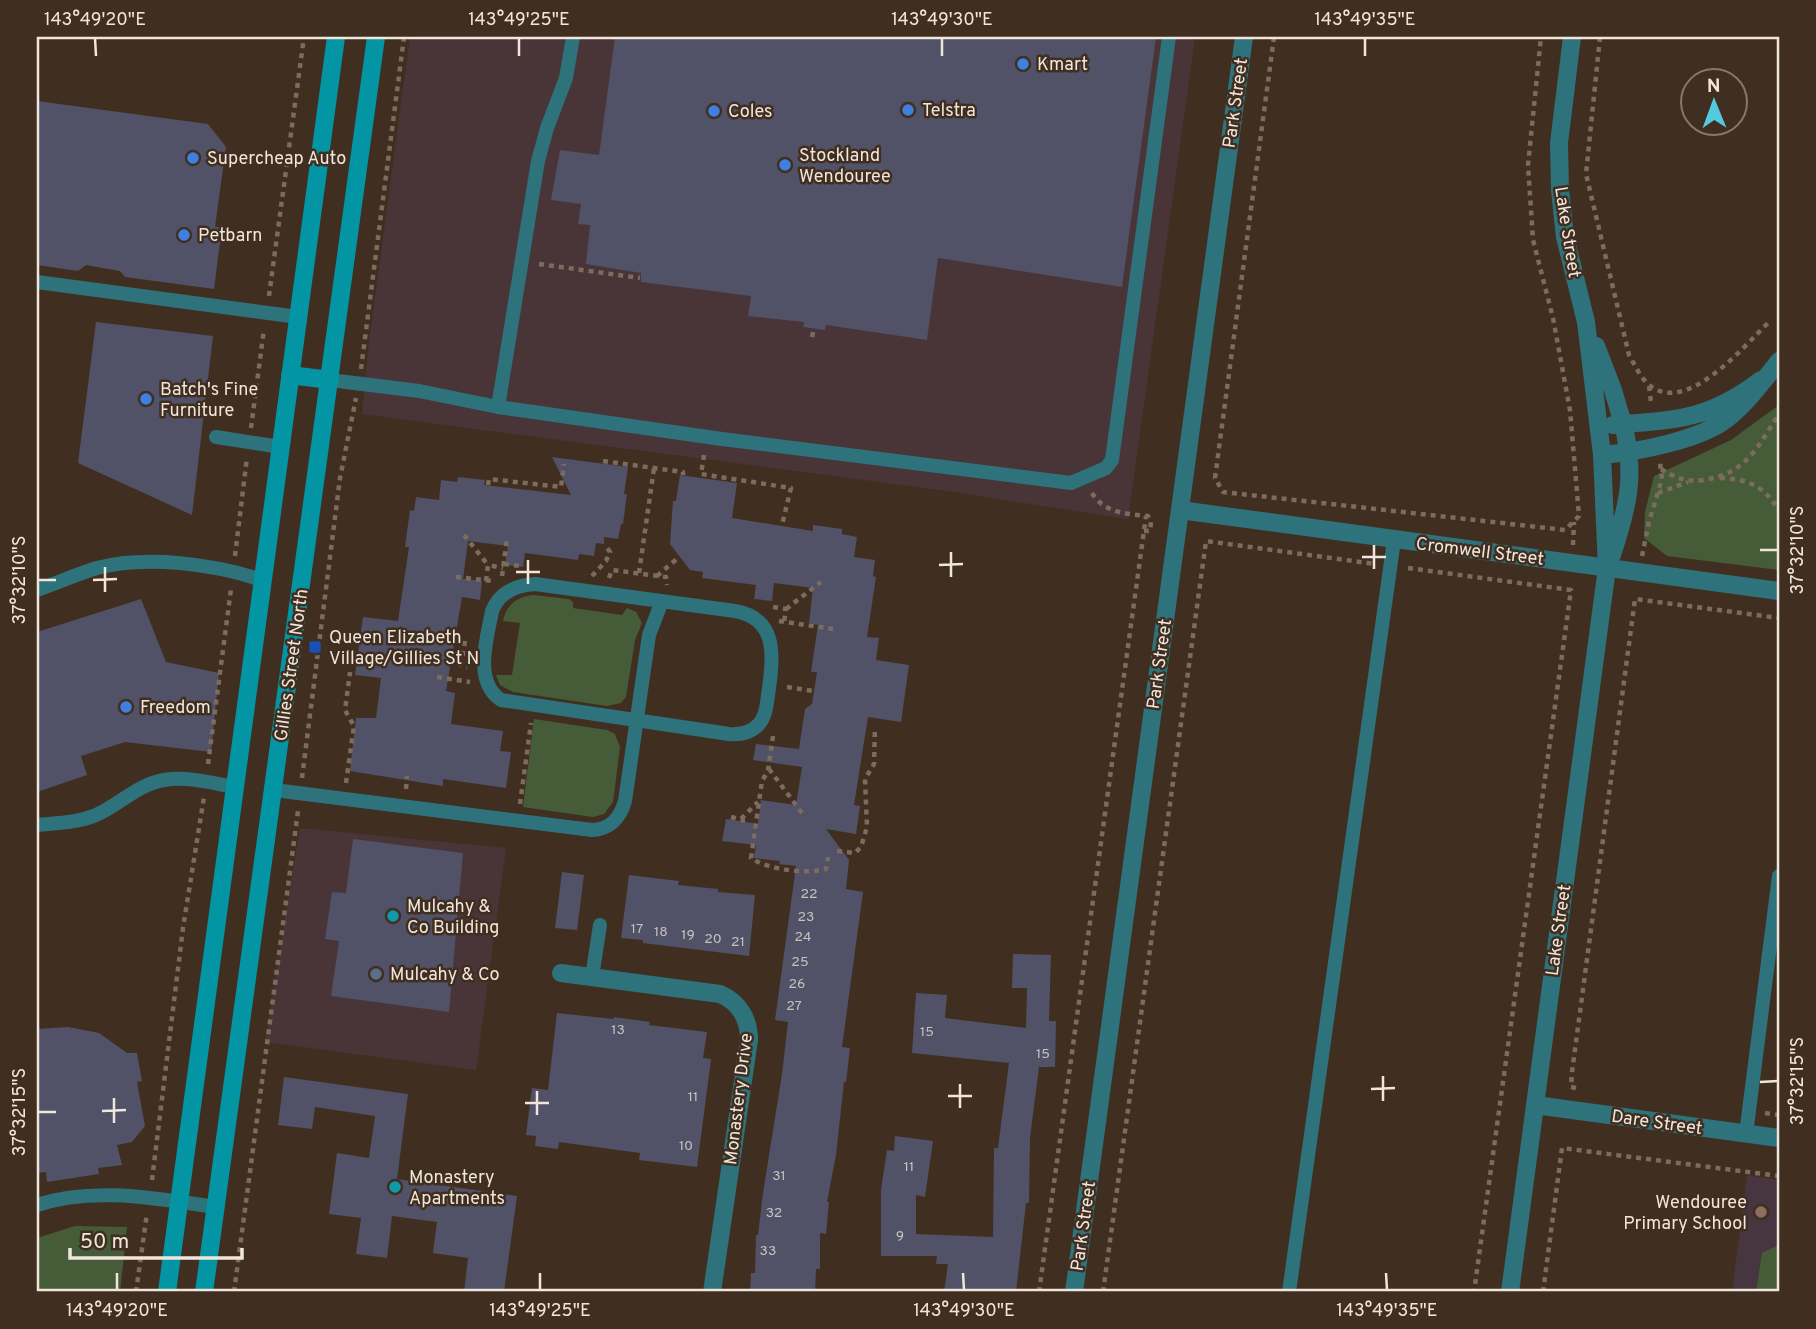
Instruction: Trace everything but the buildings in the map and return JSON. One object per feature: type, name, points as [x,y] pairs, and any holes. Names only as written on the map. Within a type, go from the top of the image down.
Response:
[{"type":"main road","points":[[167,1292],[336,37]]},
{"type":"main road","name":"Gillies Street North","points":[[204,1292],[376,37]]},
{"type":"main road","points":[[290,375],[330,380]]},
{"type":"street","name":"Park Street","points":[[1074,1292],[1244,37]]},
{"type":"street","name":"Lake Street","points":[[1572,37],[1559,143],[1560,190],[1565,237],[1586,322],[1599,426],[1607,568]]},
{"type":"street","name":"Lake Street","points":[[1510,1292],[1607,568],[1629,497],[1629,452],[1623,424],[1586,322]]},
{"type":"street","points":[[1602,455],[1629,452],[1686,437],[1720,424],[1735,412],[1779,361]]},
{"type":"street","points":[[1599,426],[1698,416],[1731,401],[1761,380]]},
{"type":"street","name":"Cromwell Street","points":[[1180,510],[1779,591]]},
{"type":"street","name":"Monastery Drive","points":[[561,973],[720,994],[737,1006],[746,1020],[749,1040],[712,1292]]},
{"type":"street","name":"Dare Street","points":[[1535,1105],[1779,1138]]},
{"type":"lane","points":[[498,407],[538,161],[566,78],[573,37]]},
{"type":"lane","points":[[330,380],[419,391],[498,407],[909,464],[1074,483],[1109,467],[1112,460],[1169,37]]},
{"type":"lane","points":[[37,282],[298,317]]},
{"type":"lane","points":[[216,437],[280,447]]},
{"type":"lane","points":[[1289,1292],[1394,540]]},
{"type":"lane","points":[[37,590],[99,568],[155,562],[234,570],[262,580]]},
{"type":"lane","points":[[532,584],[735,611],[758,618],[766,631],[772,656],[766,709],[759,724],[751,731],[741,734],[637,721],[513,704],[498,698],[487,685],[484,674],[495,603],[517,587],[532,584]]},
{"type":"lane","points":[[274,790],[599,830],[615,822],[623,809],[649,635],[662,601]]},
{"type":"lane","points":[[37,825],[88,818],[160,780],[179,779],[234,788]]},
{"type":"lane","points":[[1746,1134],[1779,876]]},
{"type":"lane","points":[[592,977],[600,925]]},
{"type":"lane","points":[[37,1205],[51,1200],[92,1194],[216,1208]]},
{"type":"path","points":[[136,1292],[304,37]]},
{"type":"path","points":[[234,1292],[340,478],[359,384],[404,37]]},
{"type":"path","points":[[1223,492],[1215,478],[1274,37]]},
{"type":"path","points":[[1600,37],[1586,173],[1629,355],[1639,373],[1649,386],[1670,394],[1694,388],[1710,377],[1768,323]]},
{"type":"path","points":[[521,262],[640,278]]},
{"type":"path","points":[[812,337],[814,328]]},
{"type":"path","points":[[1213,490],[1565,530],[1579,516],[1570,410],[1562,362]]},
{"type":"path","points":[[1704,480],[1727,475],[1741,466],[1779,414]]},
{"type":"path","points":[[703,459],[701,474],[792,488],[782,525]]},
{"type":"path","points":[[603,461],[683,472],[682,475]]},
{"type":"path","points":[[488,485],[489,479],[561,487],[564,464]]},
{"type":"path","points":[[639,573],[654,468]]},
{"type":"path","points":[[1661,468],[1675,478],[1692,481]]},
{"type":"path","points":[[1039,1292],[1146,516],[1109,509],[1096,499],[1085,478]]},
{"type":"path","points":[[1658,493],[1692,481],[1729,479],[1751,482],[1763,488],[1779,510]]},
{"type":"path","points":[[464,535],[488,565],[503,568]]},
{"type":"path","points":[[456,577],[500,580],[507,539]]},
{"type":"path","points":[[1103,1292],[1206,541]]},
{"type":"path","points":[[591,576],[608,559],[610,552],[606,546]]},
{"type":"path","points":[[657,576],[679,557]]},
{"type":"path","points":[[486,581],[488,565]]},
{"type":"path","points":[[782,633],[786,609],[821,582]]},
{"type":"path","points":[[1474,1292],[1571,590]]},
{"type":"path","points":[[1584,1089],[1571,1087],[1572,1072],[1635,599],[1779,618]]},
{"type":"path","points":[[773,607],[786,609]]},
{"type":"path","points":[[438,677],[472,685],[469,667],[461,665],[465,641]]},
{"type":"path","points":[[346,784],[354,726],[345,710],[350,672]]},
{"type":"path","points":[[785,699],[789,674]]},
{"type":"path","points":[[787,687],[813,691]]},
{"type":"path","points":[[507,804],[520,806],[531,721],[523,720]]},
{"type":"path","points":[[837,851],[855,853],[862,845],[867,827],[865,779],[874,764],[875,727]]},
{"type":"path","points":[[774,733],[769,768],[762,781],[751,858],[781,869],[811,872],[826,869],[828,857]]},
{"type":"path","points":[[769,768],[802,813]]},
{"type":"path","points":[[405,791],[407,776]]},
{"type":"path","points":[[302,778],[310,780]]},
{"type":"path","points":[[334,783],[358,786]]},
{"type":"path","points":[[393,790],[418,793]]},
{"type":"path","points":[[730,817],[742,822],[759,802]]},
{"type":"path","points":[[1748,1111],[1779,1115]]},
{"type":"path","points":[[1543,1292],[1562,1148],[1779,1176]]},
{"type":"shaded area","name":"Stockland Wendouree","points":[[410,37],[1195,37],[1128,519],[940,490],[362,414],[368,350]]},
{"type":"shaded area","points":[[300,828],[506,848],[476,1070],[265,1042]]},
{"type":"shaded area","name":"Wendouree Primary School","points":[[1747,1175],[1779,1180],[1779,1292],[1732,1292]]},
{"type":"green space","points":[[1779,405],[1779,570],[1667,556],[1644,538],[1645,512],[1654,476],[1731,440]]},
{"type":"green space","points":[[533,595],[569,599],[573,602],[573,608],[622,615],[627,608],[636,612],[642,623],[635,640],[626,697],[621,703],[607,706],[513,692],[500,685],[496,675],[512,675],[520,623],[503,621],[504,615],[513,603]]},
{"type":"green space","points":[[534,719],[607,730],[615,734],[620,747],[613,802],[604,814],[593,817],[523,807]]},
{"type":"green space","points":[[75,1226],[127,1227],[120,1292],[37,1292],[37,1238]]},
{"type":"green space","points":[[1779,1245],[1779,1292],[1756,1292],[1762,1253]]},
{"type":"place","name":"Kmart","points":[[1023,64]]},
{"type":"place","name":"Telstra","points":[[908,110]]},
{"type":"place","name":"Coles","points":[[714,111]]},
{"type":"place","name":"Supercheap Auto","points":[[193,158]]},
{"type":"place","name":"Stockland Wendouree","points":[[785,165]]},
{"type":"place","name":"Petbarn","points":[[184,235]]},
{"type":"place","name":"Batch's Fine Furniture","points":[[146,399]]},
{"type":"place","name":"Queen Elizabeth Village/Gillies St N","points":[[315,647]]},
{"type":"place","name":"Freedom","points":[[126,707]]},
{"type":"place","name":"Mulcahy & Co Building","points":[[393,916]]},
{"type":"place","name":"Mulcahy & Co","points":[[376,974]]},
{"type":"place","name":"Monastery Apartments","points":[[395,1187]]},
{"type":"place","name":"Wendouree Primary School","points":[[1761,1212]]}]
